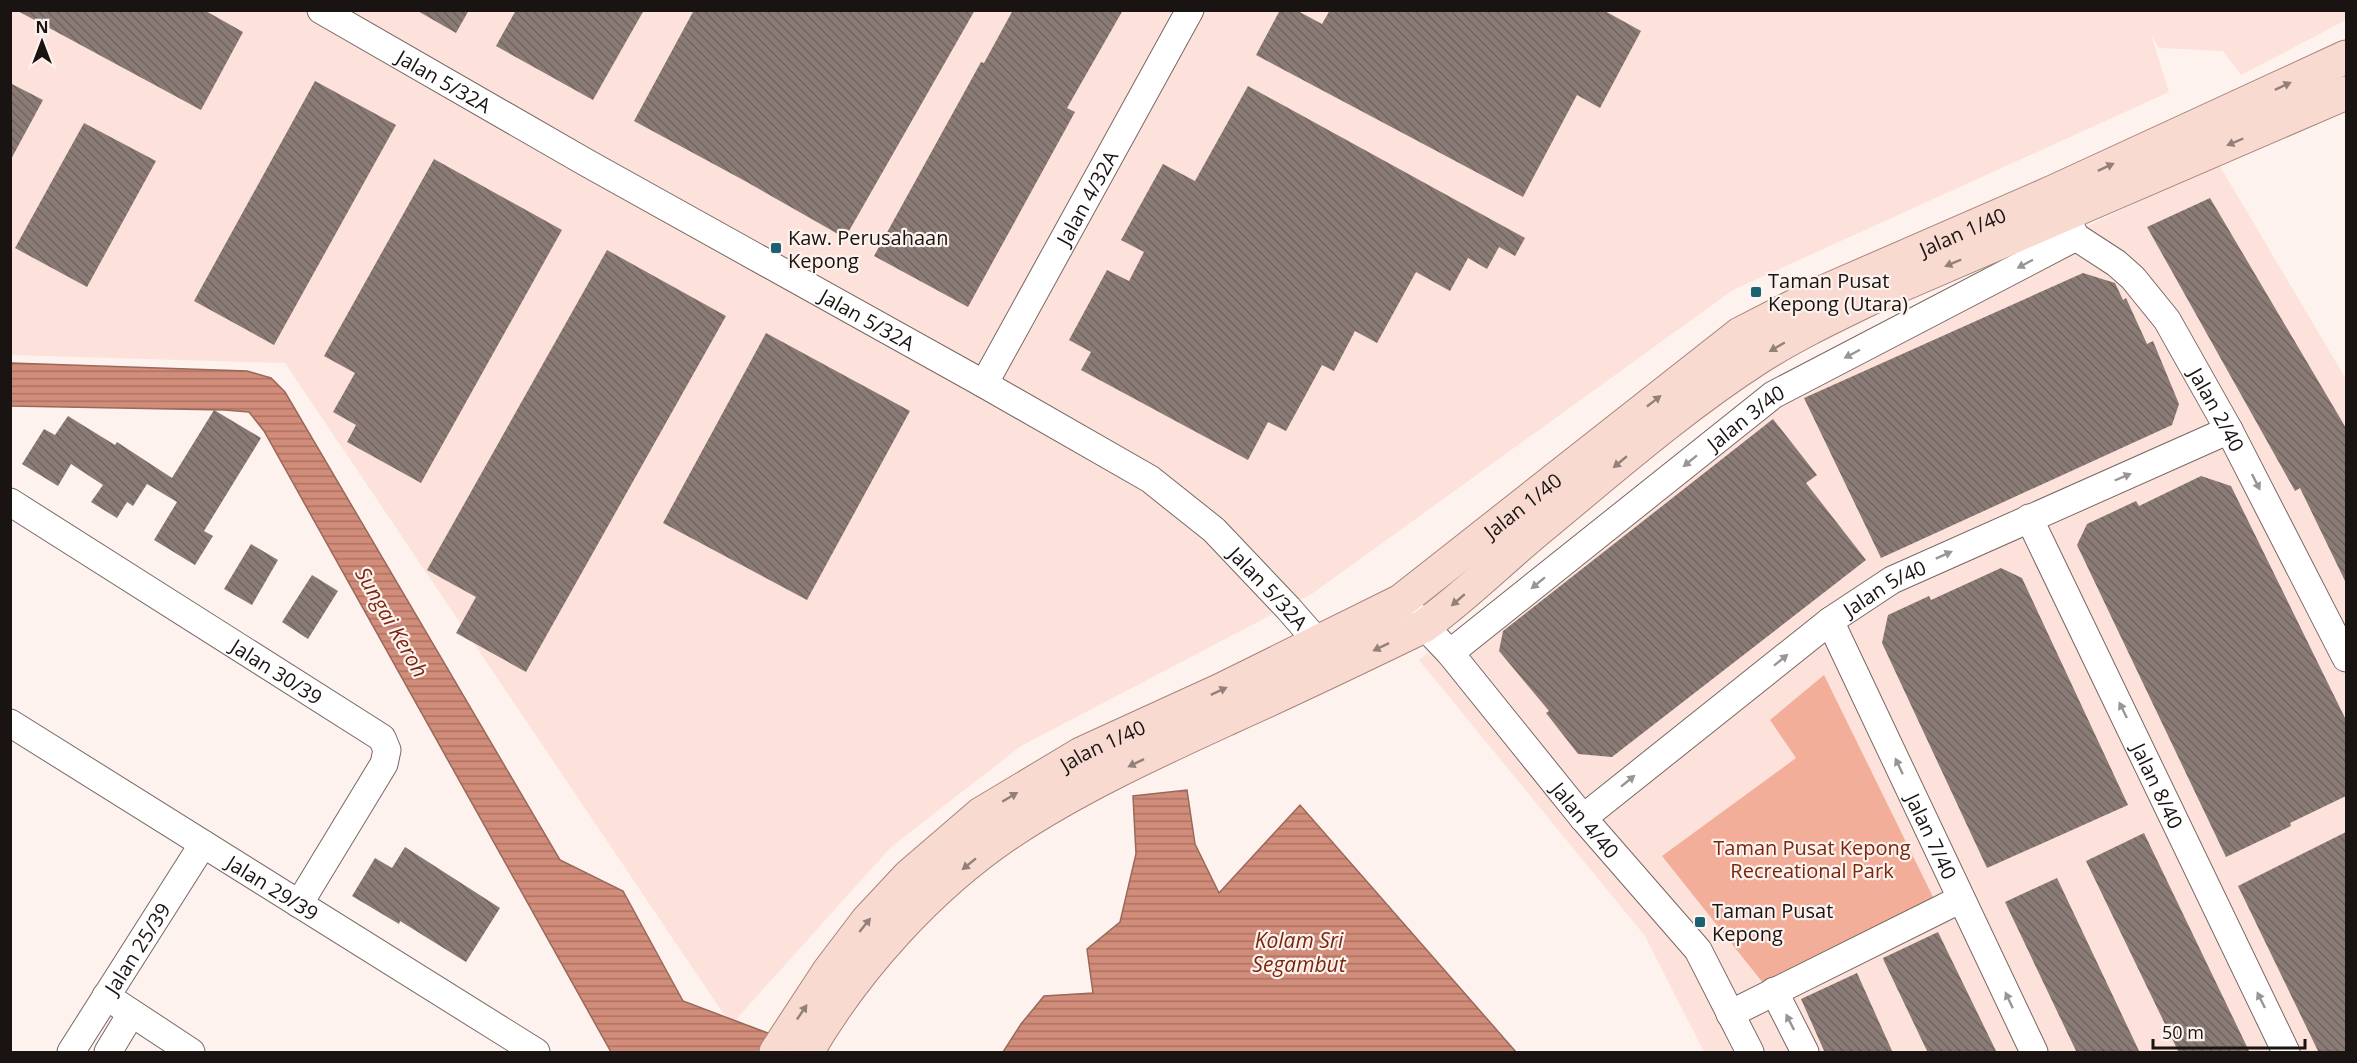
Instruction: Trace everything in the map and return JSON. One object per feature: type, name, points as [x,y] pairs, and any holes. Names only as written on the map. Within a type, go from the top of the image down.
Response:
[{"type":"main road","name":"Jalan 1/40","points":[[776,1053],[840,979],[888,942],[967,865],[1009,833],[1092,784],[1329,655],[1740,334],[1812,297],[2065,215],[2346,57]]},
{"type":"main road","name":"Jalan 1/40","points":[[1329,655],[1424,626],[1451,607],[1533,533],[1672,419],[1758,358],[1807,329],[1871,298],[2346,93]]},
{"type":"main road","name":"Jalan 1/40","points":[[807,1053],[840,979]]},
{"type":"street","name":"Jalan 5/32A","points":[[321,10],[587,163],[1150,479],[1214,530],[1329,655]]},
{"type":"street","name":"Jalan 4/32A","points":[[984,384],[1190,10]]},
{"type":"street","name":"Jalan 2/40","points":[[2065,215],[2133,278],[2167,320],[2229,430],[2346,658]]},
{"type":"street","name":"Jalan 3/40","points":[[1450,653],[1773,395],[2065,215]]},
{"type":"street","name":"Jalan 5/40","points":[[1583,818],[1830,621],[1892,580],[2229,430]]},
{"type":"street","name":"Jalan 30/39","points":[[10,502],[382,738],[387,750],[384,764],[299,904]]},
{"type":"street","name":"Jalan 8/40","points":[[2029,518],[2286,1053]]},
{"type":"street","name":"Jalan 4/40","points":[[1401,601],[1450,653],[1583,818],[1698,950],[1750,1053]]},
{"type":"street","name":"Jalan 7/40","points":[[1830,621],[2034,1053]]},
{"type":"street","name":"Jalan 29/39","points":[[10,723],[536,1053]]},
{"type":"street","name":"Jalan 25/39","points":[[71,1053],[203,844]]},
{"type":"street","points":[[1730,1014],[1961,899]]},
{"type":"street","points":[[1774,991],[1805,1053]]},
{"type":"street","points":[[106,996],[191,1053]]},
{"type":"street","name":"Jalan 25/39","points":[[108,1053],[131,1014]]},
{"type":"shaded area","points":[[11,11],[2346,11],[2346,20],[2241,75],[2223,51],[2159,48],[2151,35],[2169,92],[1733,290],[1313,593],[1021,746],[891,847],[731,1025],[285,363],[11,355]]},
{"type":"shaded area","name":"Taman Pusat Kepong","points":[[2218,163],[2346,379],[2346,1052],[1704,1052],[1645,936],[1419,660],[1767,381]]},
{"type":"green space","name":"Taman Pusat Kepong Recreational Park","points":[[1824,675],[1934,899],[1763,983],[1662,856],[1796,758],[1770,720]]},
{"type":"water","name":"Sungai Keroh","points":[[11,363],[247,371],[271,378],[285,392],[560,860],[623,891],[683,1001],[818,1052],[611,1052],[264,431],[249,412],[11,406]]},
{"type":"water","name":"Kolam Sri Segambut","points":[[1187,790],[1195,844],[1219,893],[1300,805],[1516,1052],[1003,1052],[1021,1024],[1044,996],[1093,993],[1087,949],[1120,922],[1136,854],[1133,796]]},
{"type":"building","points":[[16,10],[204,10],[243,32],[201,110]]},
{"type":"building","points":[[416,10],[469,10],[456,33]]},
{"type":"building","points":[[516,10],[644,10],[593,100],[496,46]]},
{"type":"building","points":[[694,10],[975,10],[845,238],[634,121]]},
{"type":"building","points":[[1013,10],[1123,10],[1067,108],[1075,112],[968,307],[874,256],[981,62],[984,63]]},
{"type":"building","points":[[1280,10],[1296,10],[1322,24],[1330,10],[1603,10],[1641,31],[1600,108],[1577,95],[1523,197],[1256,55]]},
{"type":"building","points":[[315,81],[396,125],[274,345],[194,301]]},
{"type":"building","points":[[10,83],[43,100],[10,161]]},
{"type":"building","points":[[1248,86],[1525,238],[1515,256],[1499,247],[1487,269],[1468,258],[1450,291],[1416,272],[1377,343],[1355,331],[1334,371],[1322,365],[1286,431],[1268,422],[1248,460],[1081,370],[1091,352],[1069,340],[1107,270],[1129,281],[1144,252],[1121,240],[1163,164],[1195,181]]},
{"type":"building","points":[[84,123],[156,161],[87,287],[15,248]]},
{"type":"building","points":[[434,159],[562,230],[421,483],[347,442],[356,425],[333,412],[355,373],[324,356]]},
{"type":"building","points":[[2210,198],[2346,428],[2346,583],[2300,488],[2295,491],[2147,227]]},
{"type":"building","points":[[607,250],[726,316],[526,672],[456,633],[476,597],[427,570]]},
{"type":"building","points":[[2083,273],[2115,283],[2123,300],[2126,298],[2147,344],[2153,341],[2179,404],[2172,425],[1881,558],[1804,398]]},
{"type":"building","points":[[766,333],[910,411],[807,600],[663,523]]},
{"type":"building","points":[[214,410],[261,438],[204,531],[213,536],[195,565],[154,540],[177,502],[147,484],[133,506],[127,502],[117,518],[91,502],[103,485],[71,464],[58,486],[22,464],[44,429],[55,435],[68,416],[115,445],[117,442],[172,478]]},
{"type":"building","points":[[1773,419],[1817,475],[1806,483],[1866,560],[1612,757],[1578,754],[1546,713],[1549,711],[1499,651],[1503,631]]},
{"type":"building","points":[[2201,476],[2231,486],[2346,720],[2346,796],[2290,823],[2291,826],[2226,857],[2077,545],[2087,524],[2136,501],[2139,506]]},
{"type":"building","points":[[251,544],[278,560],[252,605],[224,589]]},
{"type":"building","points":[[2001,568],[2022,578],[2128,805],[1987,868],[1882,643],[1888,615],[1929,596],[1931,600]]},
{"type":"building","points":[[312,575],[338,591],[308,639],[282,622]]},
{"type":"building","points":[[2346,832],[2346,1053],[2319,1053],[2238,886]]},
{"type":"building","points":[[2144,833],[2250,1053],[2179,1053],[2086,861]]},
{"type":"building","points":[[405,847],[500,908],[466,962],[400,921],[399,924],[352,896],[375,858],[392,868]]},
{"type":"building","points":[[2057,878],[2140,1053],[2077,1053],[2005,902]]},
{"type":"building","points":[[1938,932],[1997,1053],[1928,1053],[1883,958]]},
{"type":"building","points":[[1857,973],[1893,1053],[1825,1053],[1801,999]]},
{"type":"place","name":"Kaw. Perusahaan Kepong","points":[[776,248]]},
{"type":"place","name":"Taman Pusat Kepong (Utara)","points":[[1756,292]]},
{"type":"place","name":"Taman Pusat Kepong","points":[[1700,922]]}]
